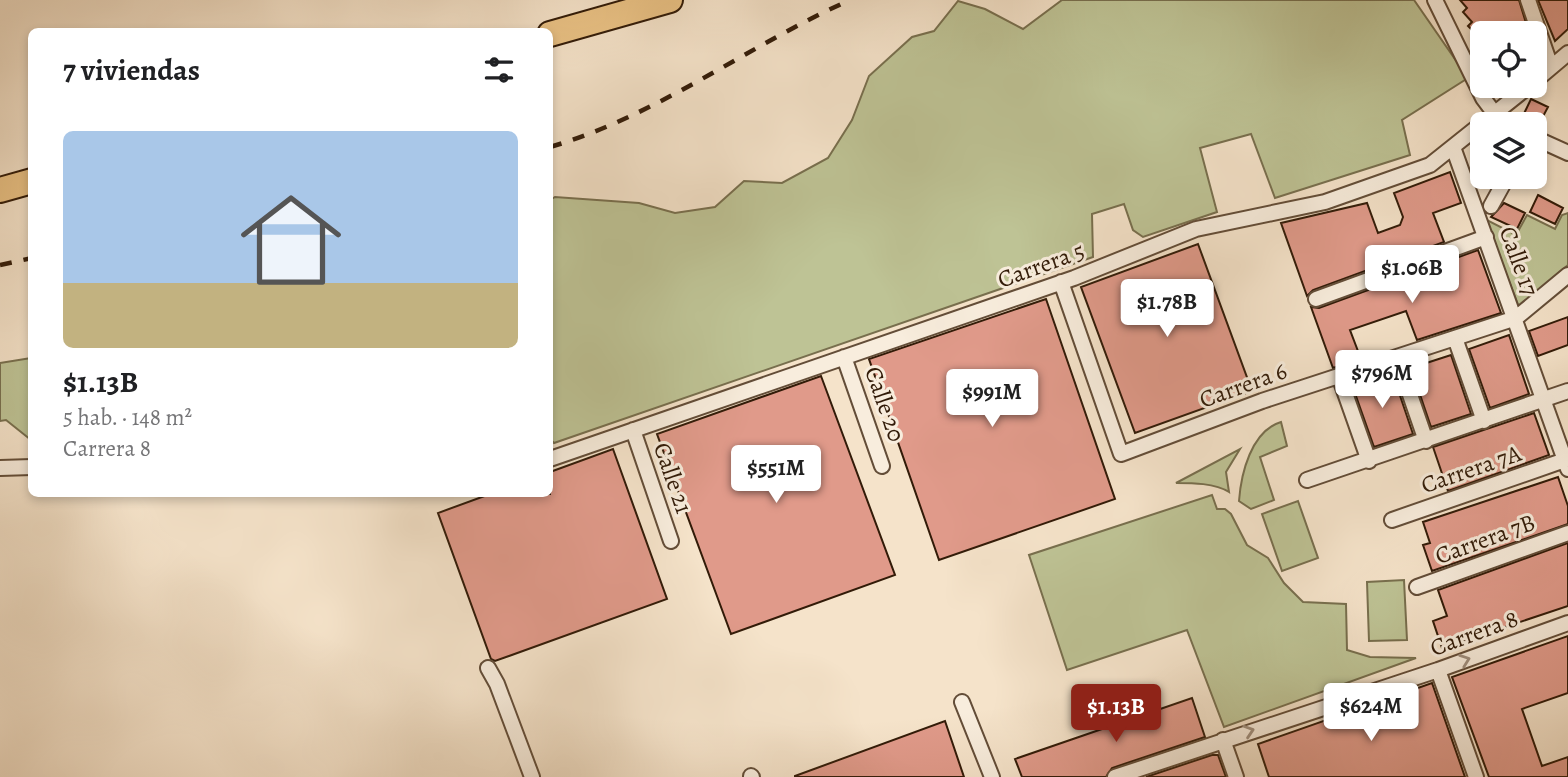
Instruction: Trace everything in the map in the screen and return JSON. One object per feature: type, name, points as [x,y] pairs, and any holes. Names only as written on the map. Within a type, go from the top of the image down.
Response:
[{"type":"highway","points":[[553,33],[670,0]]},
{"type":"highway","points":[[0,190],[28,182]]},
{"type":"street","points":[[1435,0],[1483,98],[1494,112]]},
{"type":"street","points":[[1528,0],[1551,67]]},
{"type":"street","points":[[1547,70],[1568,53]]},
{"type":"street","name":"Carrera 5","points":[[1497,112],[1514,98]]},
{"type":"street","name":"Carrera 5","points":[[553,458],[1061,282],[1196,229],[1325,202],[1376,186],[1430,165],[1470,134]]},
{"type":"street","points":[[1547,143],[1567,151]]},
{"type":"street","name":"Calle 17","points":[[1453,147],[1545,399],[1566,465]]},
{"type":"street","points":[[1490,206],[1500,189]]},
{"type":"street","points":[[1316,299],[1486,237]]},
{"type":"street","name":"Carrera 6","points":[[1061,282],[1121,454],[1262,401],[1516,318],[1568,275]]},
{"type":"street","points":[[1455,338],[1484,421]]},
{"type":"street","name":"Calle 20","points":[[844,357],[882,466]]},
{"type":"street","points":[[1396,357],[1426,441]]},
{"type":"street","points":[[1339,376],[1369,460]]},
{"type":"street","points":[[1307,480],[1568,391]]},
{"type":"street","name":"Calle 21","points":[[633,430],[671,541]]},
{"type":"street","name":"Carrera 7A","points":[[1392,520],[1566,465]]},
{"type":"street","points":[[0,468],[28,467]]},
{"type":"street","name":"Carrera 7B","points":[[1417,587],[1568,533]]},
{"type":"street","name":"Carrera 8","points":[[1115,777],[1438,670],[1568,623]]},
{"type":"street","points":[[488,668],[497,684],[532,777]]},
{"type":"street","points":[[1438,670],[1476,777]]},
{"type":"street","points":[[962,702],[992,777]]},
{"type":"street","points":[[1223,740],[1236,777]]},
{"type":"green space","points":[[1062,0],[1414,0],[1468,78],[1402,120],[1410,155],[1275,198],[1251,134],[1200,148],[1217,212],[1143,237],[1133,230],[1124,204],[1092,214],[1093,257],[553,442],[553,198],[639,203],[675,213],[715,207],[744,181],[782,183],[828,158],[852,120],[869,76],[912,37],[934,31],[958,1],[985,9],[1023,29]]},
{"type":"green space","points":[[1568,213],[1568,265],[1519,307],[1485,219],[1516,235],[1527,215],[1555,229],[1562,215]]},
{"type":"green space","points":[[28,359],[28,438],[6,420],[0,421],[0,363]]},
{"type":"green space","points":[[1281,422],[1287,446],[1260,457],[1274,500],[1251,509],[1239,501],[1245,467],[1262,434]]},
{"type":"green space","points":[[1240,449],[1226,472],[1229,492],[1210,485],[1176,483]]},
{"type":"green space","points":[[1212,495],[1217,509],[1225,509],[1231,514],[1247,545],[1268,558],[1284,583],[1303,602],[1346,604],[1347,650],[1370,657],[1416,658],[1224,727],[1187,630],[1067,670],[1029,555]]},
{"type":"green space","points":[[1298,501],[1318,558],[1282,571],[1262,514]]},
{"type":"green space","points":[[1404,580],[1407,640],[1369,641],[1367,582]]},
{"type":"building","points":[[1460,0],[1519,0],[1525,21],[1471,21],[1463,12],[1467,8]]},
{"type":"building","points":[[1538,0],[1568,0],[1568,29],[1555,41]]},
{"type":"building","points":[[1531,99],[1548,107],[1545,112],[1525,112]]},
{"type":"building","points":[[1450,172],[1461,203],[1433,213],[1444,242],[1313,290],[1307,296],[1281,223],[1367,203],[1378,233],[1400,225],[1403,217],[1394,193]]},
{"type":"building","points":[[1538,195],[1563,208],[1555,224],[1530,212]]},
{"type":"building","points":[[1504,203],[1525,213],[1517,229],[1491,217]]},
{"type":"building","points":[[1198,244],[1252,391],[1135,433],[1081,287]]},
{"type":"building","points":[[1478,250],[1501,313],[1417,340],[1406,311],[1350,330],[1361,359],[1333,368],[1311,307],[1319,308]]},
{"type":"building","points":[[1046,299],[1115,499],[939,560],[869,359]]},
{"type":"building","points":[[1568,317],[1568,345],[1538,356],[1529,331]]},
{"type":"building","points":[[1509,335],[1529,394],[1490,408],[1469,349]]},
{"type":"building","points":[[1451,355],[1471,414],[1431,427],[1411,368]]},
{"type":"building","points":[[1393,375],[1413,434],[1374,447],[1351,382],[1367,377],[1369,383]]},
{"type":"building","points":[[821,376],[895,575],[731,634],[657,434]]},
{"type":"building","points":[[1534,413],[1549,455],[1448,491],[1433,447]]},
{"type":"building","points":[[613,449],[667,599],[495,661],[491,659],[438,513],[482,497],[553,497],[553,471]]},
{"type":"building","points":[[1558,477],[1568,506],[1568,524],[1432,571],[1423,545],[1430,543],[1423,522]]},
{"type":"building","points":[[1568,543],[1568,606],[1442,648],[1433,621],[1447,616],[1438,590]]},
{"type":"building","points":[[1568,636],[1568,693],[1522,709],[1542,766],[1568,757],[1568,777],[1489,777],[1452,677]]},
{"type":"building","points":[[1432,683],[1465,777],[1269,777],[1258,744]]},
{"type":"building","points":[[1192,698],[1205,737],[1112,768],[1106,777],[1022,777],[1015,759]]},
{"type":"building","points":[[945,721],[964,777],[795,777],[795,776]]},
{"type":"building","points":[[1218,755],[1226,777],[1146,777]]},
{"type":"railway","points":[[553,146],[589,134],[665,99],[850,0]]},
{"type":"railway","points":[[0,265],[28,259]]}]
